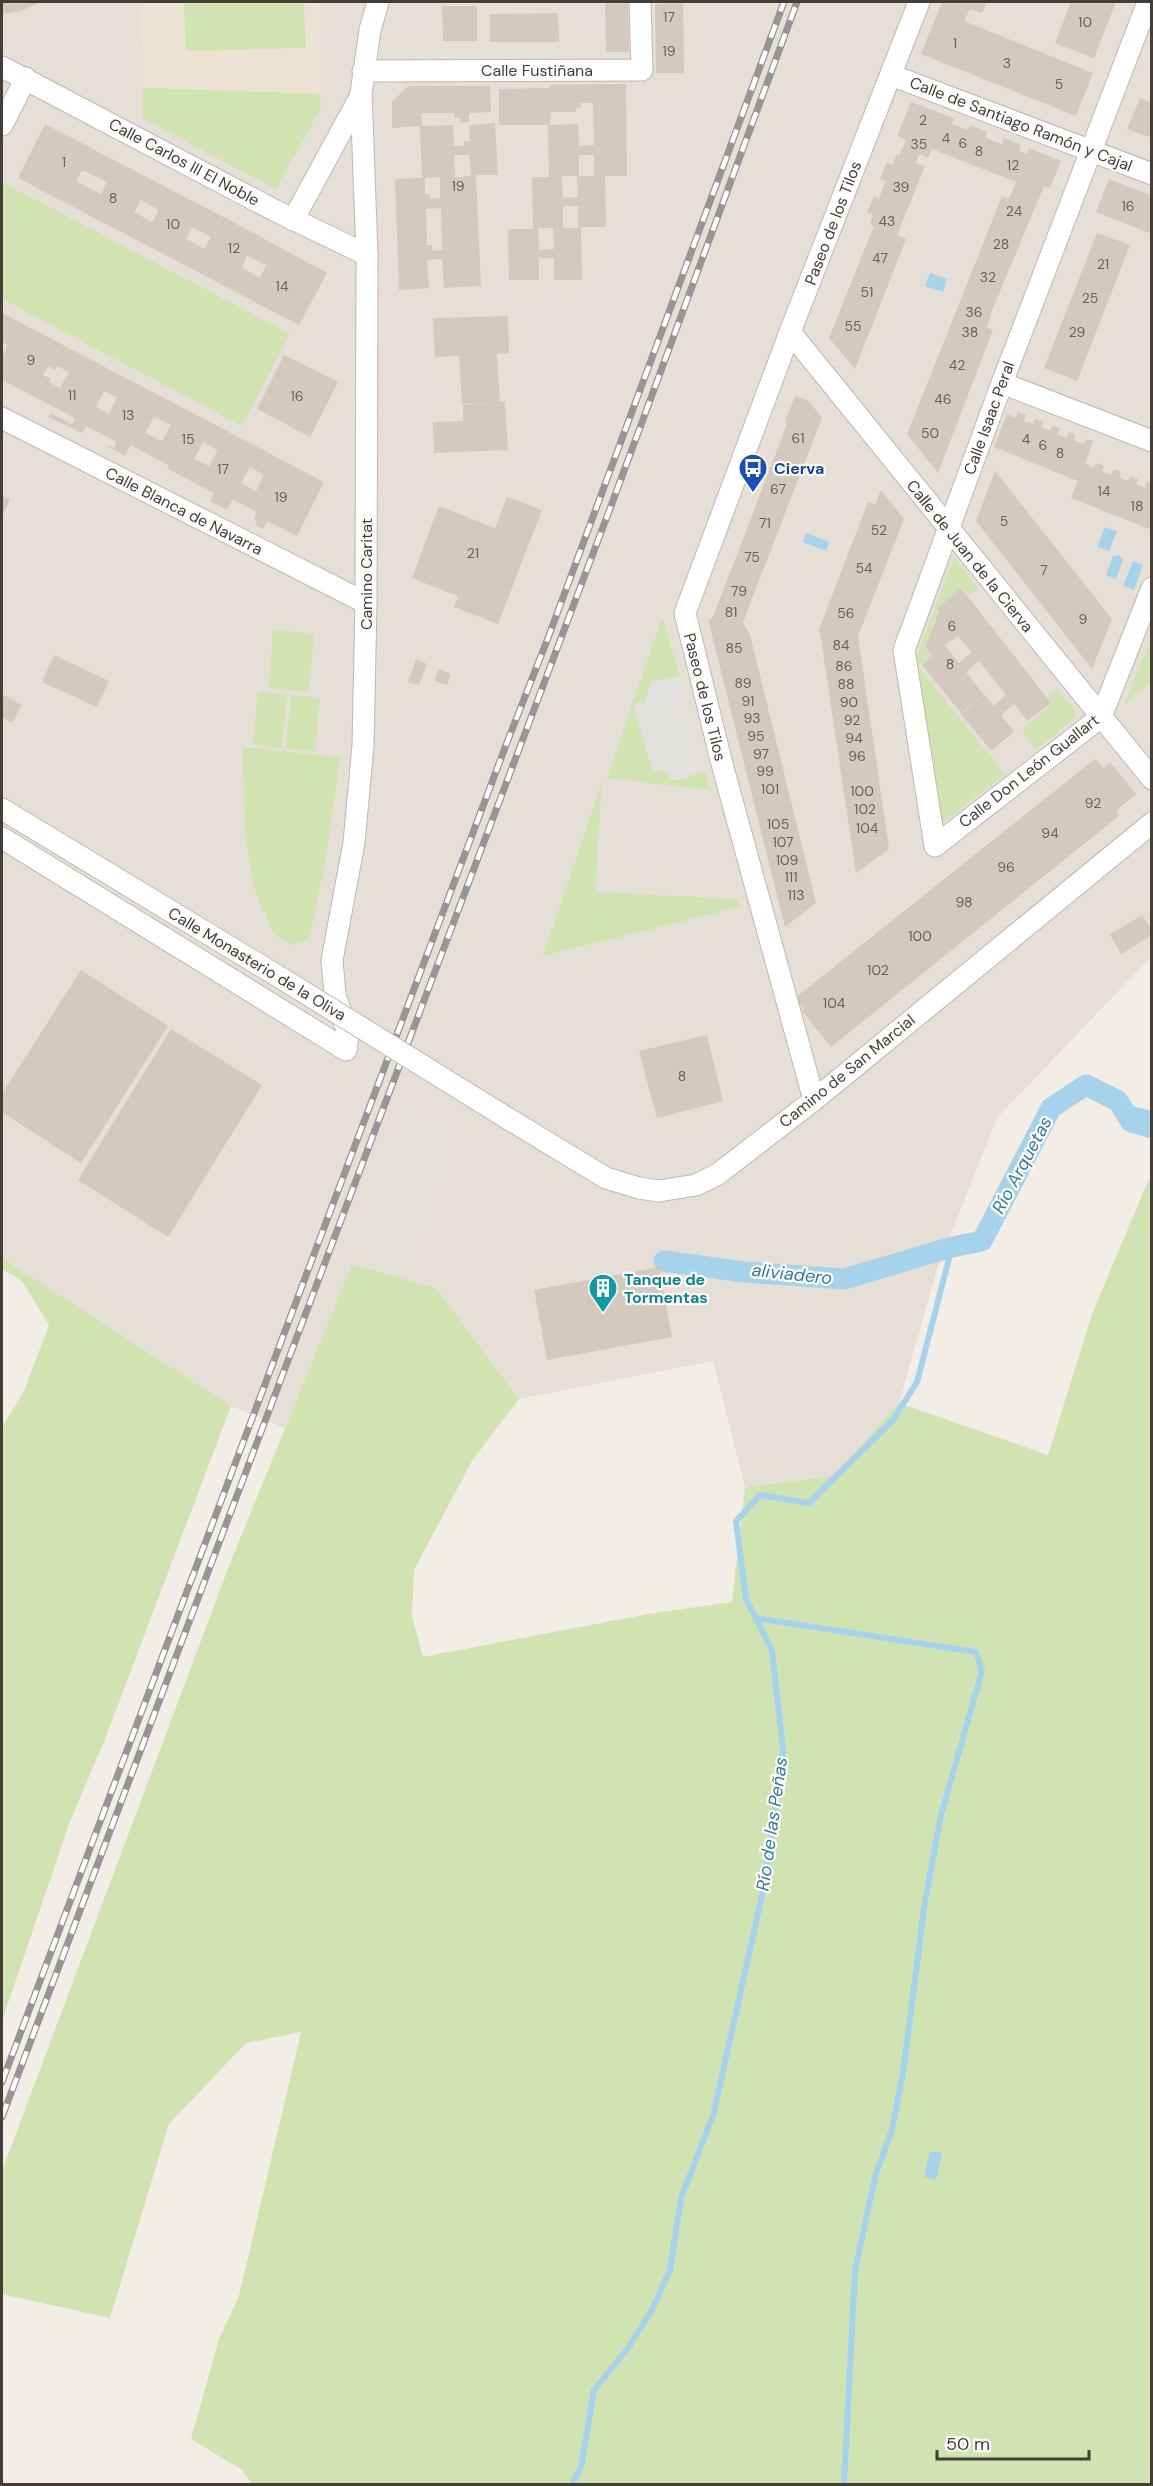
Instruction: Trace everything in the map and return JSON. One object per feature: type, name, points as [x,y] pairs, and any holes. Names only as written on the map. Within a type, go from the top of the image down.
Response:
[{"type":"street","name":"Camino Caritat","points":[[2,838],[346,1050],[348,1033],[335,995],[332,960],[352,854],[363,745],[366,603],[367,255],[361,93],[363,71],[378,2]]},
{"type":"street","name":"Calle Fustiñana","points":[[363,71],[642,70],[640,2]]},
{"type":"street","name":"Paseo de los Tilos","points":[[814,1100],[722,764],[685,613],[790,332],[920,2]]},
{"type":"street","name":"Calle Isaac Peral","points":[[935,846],[903,650],[1002,382],[1148,2]]},
{"type":"street","name":"Calle Carlos III El Noble","points":[[2,67],[294,220],[367,255]]},
{"type":"street","name":"Calle de Santiago Ramón y Cajal","points":[[891,75],[1152,174]]},
{"type":"street","points":[[2,125],[26,78]]},
{"type":"street","name":"Camino Caritat","points":[[294,220],[361,93]]},
{"type":"street","name":"Calle de Juan de la Cierva","points":[[790,332],[1152,779]]},
{"type":"street","points":[[1002,382],[1152,441]]},
{"type":"street","name":"Calle Blanca de Navarra","points":[[2,418],[366,603]]},
{"type":"street","name":"Calle Don León Guallart","points":[[935,846],[1101,717],[1152,588]]},
{"type":"street","name":"Calle Monasterio de la Oliva","points":[[2,809],[512,1121]]},
{"type":"street","name":"Camino de San Marcial","points":[[512,1121],[606,1178],[659,1191],[696,1185],[718,1174],[814,1100],[1152,823]]},
{"type":"shaded area","points":[[2,2],[1151,2],[1151,957],[997,1118],[937,1269],[899,1403],[833,1476],[745,1487],[713,1361],[519,1399],[436,1288],[352,1264],[285,1428],[231,1406],[2,1258]]},
{"type":"shaded area","points":[[141,2],[320,2],[320,94],[143,87]]},
{"type":"shaded area","points":[[680,676],[683,686],[679,688],[698,765],[703,764],[704,771],[678,780],[671,779],[663,769],[653,772],[633,704],[645,701],[651,683]]},
{"type":"shaded area","points":[[402,1113],[453,1133],[405,1268],[352,1247]]},
{"type":"green space","points":[[184,2],[304,2],[306,48],[186,51]]},
{"type":"green space","points":[[143,88],[320,94],[321,108],[276,189],[144,119]]},
{"type":"green space","points":[[4,183],[290,334],[242,426],[2,299],[2,189]]},
{"type":"green space","points":[[954,558],[978,589],[968,595],[962,587],[935,609],[938,613],[924,647],[931,656],[918,667],[1005,774],[942,823],[916,658]]},
{"type":"green space","points":[[662,617],[680,676],[651,683],[645,701],[633,704],[671,779],[678,780],[704,771],[710,790],[607,778]]},
{"type":"green space","points":[[273,630],[314,634],[309,692],[269,688]]},
{"type":"green space","points":[[1151,639],[1151,681],[1124,705]]},
{"type":"green space","points":[[1057,689],[1075,711],[1075,718],[1035,750],[1022,729],[1052,704],[1047,697]]},
{"type":"green space","points":[[258,692],[287,694],[282,748],[253,745]]},
{"type":"green space","points":[[291,695],[320,698],[315,751],[286,749]]},
{"type":"green space","points":[[242,747],[340,757],[326,856],[309,940],[290,945],[274,933],[256,895],[246,840]]},
{"type":"green space","points":[[602,782],[595,892],[737,899],[740,907],[543,956]]},
{"type":"green space","points":[[1151,1177],[1151,2484],[252,2484],[242,2470],[191,2439],[219,2339],[239,2296],[301,2032],[246,2043],[169,2124],[110,2318],[2,2294],[2,2171],[229,1566],[352,1264],[436,1288],[519,1399],[472,1461],[414,1570],[412,1616],[423,1657],[648,1614],[732,1602],[745,1487],[833,1476],[899,1403],[1048,1455],[1092,1314]]},
{"type":"green space","points":[[2,1258],[231,1406],[105,1739],[69,1824],[2,2021],[2,1427],[24,1391],[49,1325],[22,1281],[2,1269]]},
{"type":"water","points":[[930,273],[947,279],[943,292],[925,286]]},
{"type":"water","points":[[1105,527],[1117,531],[1109,551],[1097,547]]},
{"type":"water","points":[[806,533],[829,542],[826,551],[803,542]]},
{"type":"water","points":[[1119,555],[1123,560],[1116,579],[1106,575],[1113,556]]},
{"type":"water","points":[[1133,561],[1143,565],[1134,590],[1123,586]]},
{"type":"water","points":[[930,2151],[942,2153],[936,2180],[924,2177]]},
{"type":"building","points":[[2,2],[41,2],[21,11],[2,14]]},
{"type":"building","points":[[605,2],[628,2],[629,52],[606,52]]},
{"type":"building","points":[[664,2],[683,2],[684,73],[656,73],[655,4],[664,4]]},
{"type":"building","points":[[942,2],[982,2],[986,4],[982,13],[970,9],[964,21],[1093,73],[1076,116],[921,54]]},
{"type":"building","points":[[1071,2],[1116,2],[1094,58],[1055,43]]},
{"type":"building","points":[[442,6],[477,6],[477,41],[443,41]]},
{"type":"building","points":[[558,13],[559,42],[490,42],[490,14]]},
{"type":"building","points":[[626,84],[627,176],[605,176],[606,227],[581,227],[582,280],[554,280],[554,258],[539,258],[539,280],[509,280],[508,229],[533,229],[532,177],[549,177],[548,125],[499,125],[499,89],[550,88],[550,85]],"holes":[[[581,103],[593,103],[594,145],[579,146],[578,124],[550,125],[551,112],[576,112],[576,108],[581,108]],[[579,155],[594,155],[594,176],[579,176]],[[562,176],[577,176],[578,197],[563,198]],[[563,206],[578,206],[578,228],[563,228]],[[538,228],[553,228],[554,249],[539,250]]]},
{"type":"building","points":[[408,86],[490,86],[491,112],[469,113],[469,122],[460,123],[460,118],[455,118],[454,113],[421,113],[422,126],[453,125],[454,146],[464,146],[464,141],[470,141],[469,125],[495,123],[498,175],[476,175],[481,286],[444,288],[442,259],[427,260],[429,288],[399,290],[395,179],[422,178],[420,126],[392,128],[392,102]],"holes":[[[454,155],[469,155],[471,176],[455,177]],[[440,177],[440,198],[430,199],[430,194],[425,194],[425,178]],[[441,208],[442,250],[432,251],[432,245],[427,245],[426,209]]]},
{"type":"building","points":[[1140,98],[1152,103],[1152,138],[1127,129]]},
{"type":"building","points":[[911,102],[954,118],[952,124],[968,130],[971,125],[987,132],[985,137],[993,141],[1002,144],[1004,138],[1021,145],[1019,151],[1027,154],[1029,148],[1061,161],[1050,188],[1044,186],[993,308],[987,328],[993,330],[938,473],[907,434],[1002,196],[1009,199],[1016,182],[932,149],[928,158],[919,154],[916,163],[925,166],[897,235],[906,239],[855,369],[829,338],[874,226],[870,224],[873,215],[867,213],[874,196],[879,198],[886,181],[880,179],[887,162],[893,165],[896,155],[899,156],[906,140],[897,136]]},
{"type":"building","points":[[45,124],[221,216],[215,228],[222,216],[327,273],[299,325],[18,178]],"holes":[[[82,170],[107,182],[101,194],[76,181]],[[141,200],[159,210],[152,222],[134,212]],[[192,227],[211,237],[204,249],[186,239]],[[247,256],[266,265],[260,278],[242,268]]]},
{"type":"building","points":[[1109,179],[1152,196],[1152,234],[1096,212]]},
{"type":"building","points":[[1097,233],[1130,245],[1077,381],[1044,368]]},
{"type":"building","points":[[2,313],[324,482],[297,536],[267,521],[263,529],[255,525],[257,521],[254,519],[257,512],[233,499],[227,510],[210,501],[214,493],[168,469],[169,466],[131,445],[125,456],[108,447],[108,445],[114,448],[117,442],[86,426],[82,433],[48,417],[50,413],[72,424],[75,418],[2,380],[2,352],[4,354],[8,345],[2,342]],"holes":[[[48,366],[55,370],[57,366],[69,372],[60,388],[49,382],[51,379],[43,375]],[[104,391],[117,397],[109,414],[96,407]],[[154,417],[171,425],[162,441],[145,433]],[[203,442],[218,450],[209,466],[194,459]],[[250,467],[264,475],[256,491],[241,483]]]},
{"type":"building","points":[[508,316],[509,353],[497,354],[500,402],[505,401],[508,450],[434,453],[433,422],[463,421],[463,405],[491,403],[462,404],[459,356],[435,357],[433,318]]},
{"type":"building","points":[[284,355],[338,382],[310,437],[257,409]]},
{"type":"building","points":[[795,396],[808,400],[822,418],[743,622],[750,635],[816,903],[785,927],[708,619],[712,619],[722,594],[787,424],[785,422]]},
{"type":"building","points":[[1018,412],[1026,415],[1024,421],[1033,424],[1035,419],[1043,421],[1041,427],[1050,431],[1052,426],[1060,428],[1057,434],[1066,438],[1069,432],[1076,435],[1074,441],[1084,444],[1086,439],[1093,441],[1085,464],[1094,468],[1097,463],[1104,466],[1102,471],[1111,475],[1114,469],[1121,472],[1119,477],[1128,481],[1130,476],[1138,479],[1136,484],[1145,488],[1147,482],[1152,484],[1152,530],[1071,498],[1078,481],[994,447],[1007,414],[1016,418]]},
{"type":"building","points":[[995,471],[1112,619],[1092,669],[976,521]]},
{"type":"building","points":[[881,490],[904,519],[858,636],[889,849],[856,873],[820,632],[818,632],[868,502],[875,505]]},
{"type":"building","points":[[2,495],[10,500],[2,516]]},
{"type":"building","points":[[507,497],[542,510],[498,624],[454,607],[458,596],[412,578],[439,506],[495,528]]},
{"type":"building","points":[[961,588],[1051,703],[1027,721],[1014,704],[1001,715],[1014,732],[991,751],[961,714],[985,695],[994,706],[1006,695],[979,661],[966,672],[984,695],[961,713],[922,665],[932,656],[925,647],[939,612],[936,609]],"holes":[[[958,636],[972,652],[959,663],[945,645]]]},
{"type":"building","points":[[54,655],[109,681],[97,707],[42,682]]},
{"type":"building","points":[[416,659],[427,664],[419,685],[408,682]]},
{"type":"building","points":[[439,669],[451,674],[447,685],[434,681]]},
{"type":"building","points":[[2,694],[22,705],[12,723],[2,717]]},
{"type":"building","points":[[1095,759],[1104,768],[1110,762],[1136,794],[1116,811],[1119,816],[831,1047],[801,1010],[804,1009],[795,998]]},
{"type":"building","points":[[1142,915],[1152,930],[1152,935],[1121,954],[1110,935]]},
{"type":"building","points":[[81,970],[168,1026],[81,1163],[2,1112],[2,1094]]},
{"type":"building","points":[[171,1029],[262,1085],[168,1237],[78,1180]]},
{"type":"building","points":[[707,1035],[723,1101],[657,1118],[639,1051]]},
{"type":"building","name":"Tanque de Tormentas","points":[[659,1267],[672,1337],[547,1360],[534,1290]]},
{"type":"waterway","name":"Río Arquetas","points":[[664,1261],[744,1272],[844,1279],[952,1247],[982,1241],[1051,1108],[1086,1085],[1118,1101],[1131,1122],[1152,1128]]},
{"type":"waterway","points":[[1122,1107],[1152,1114]]},
{"type":"waterway","name":"Río de las Peñas","points":[[572,2484],[581,2467],[594,2390],[630,2345],[653,2308],[670,2270],[681,2198],[713,2116],[764,1887],[783,1750],[772,1650],[746,1599],[736,1521],[760,1495],[809,1503],[893,1420],[917,1382],[952,1247]]},
{"type":"waterway","points":[[756,1618],[976,1652],[982,1671],[941,1815],[925,1901],[903,2073],[892,2129],[875,2177],[855,2271],[844,2484]]},
{"type":"railway","points":[[2,2082],[548,638],[784,2]]},
{"type":"railway","points":[[2,2117],[614,498],[797,2]]},
{"type":"place","name":"Cierva","points":[[753,494]]},
{"type":"place","name":"Tanque de Tormentas","points":[[603,1314]]},
{"type":"water label","name":"aliviadero","points":[[792,1274]]}]
